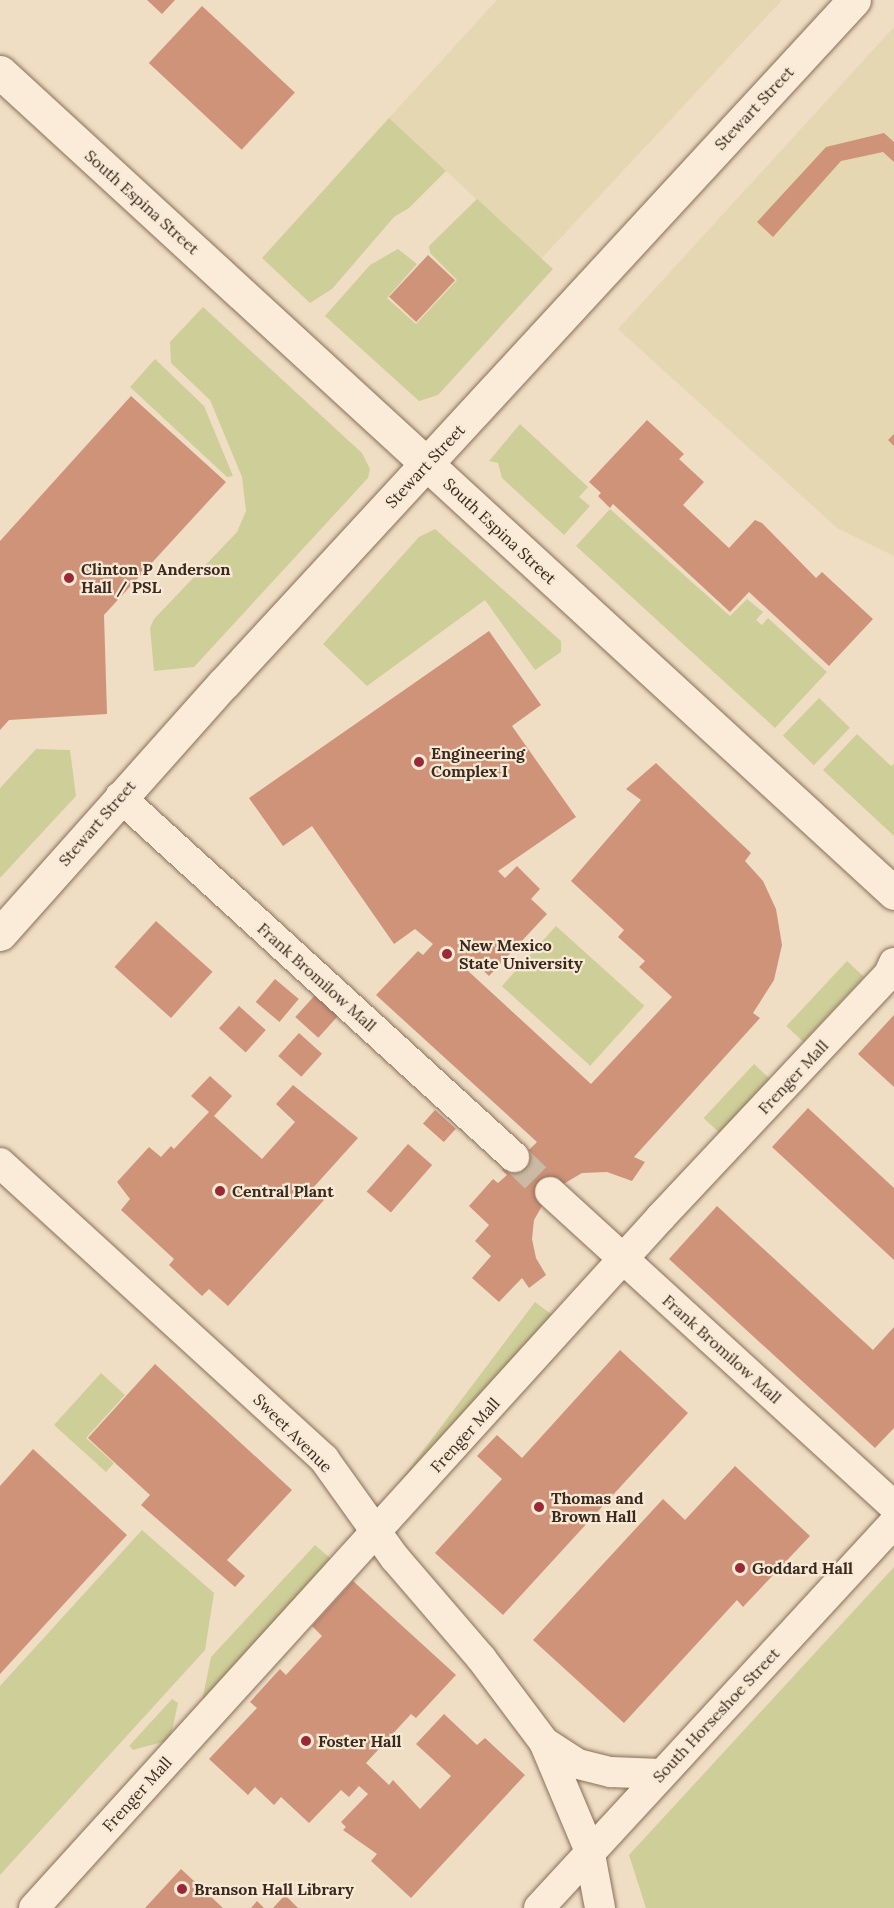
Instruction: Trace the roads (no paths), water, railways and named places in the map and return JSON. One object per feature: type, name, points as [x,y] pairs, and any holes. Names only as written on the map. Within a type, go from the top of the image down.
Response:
[{"type":"street","name":"Stewart Street","points":[[0,934],[120,796],[854,0]]},
{"type":"street","name":"South Espina Street","points":[[0,72],[894,893]]},
{"type":"street","name":"Frank Bromilow Mall","points":[[120,796],[514,1157]]},
{"type":"street","name":"Frenger Mall","points":[[34,1908],[624,1260],[890,974],[894,963]]},
{"type":"street","name":"Sweet Avenue","points":[[0,1163],[324,1459],[376,1533],[481,1658],[543,1742],[589,1849],[600,1908]]},
{"type":"street","name":"Frank Bromilow Mall","points":[[550,1192],[894,1506]]},
{"type":"street","name":"South Horseshoe Street","points":[[539,1908],[589,1849],[894,1523]]},
{"type":"street","name":"Sweet Avenue","points":[[543,1742],[578,1764],[611,1772],[661,1774]]},
{"type":"tunnel","points":[[514,1157],[550,1192]]},
{"type":"place","name":"Clinton P Anderson Hall / PSL","points":[[69,578]]},
{"type":"place","name":"Engineering Complex I","points":[[419,762]]},
{"type":"place","name":"New Mexico State University","points":[[447,954]]},
{"type":"place","name":"Central Plant","points":[[220,1191]]},
{"type":"place","name":"Thomas and Brown Hall","points":[[539,1507]]},
{"type":"place","name":"Goddard Hall","points":[[740,1568]]},
{"type":"place","name":"Foster Hall","points":[[306,1741]]},
{"type":"place","name":"Branson Hall Library","points":[[182,1889]]}]
